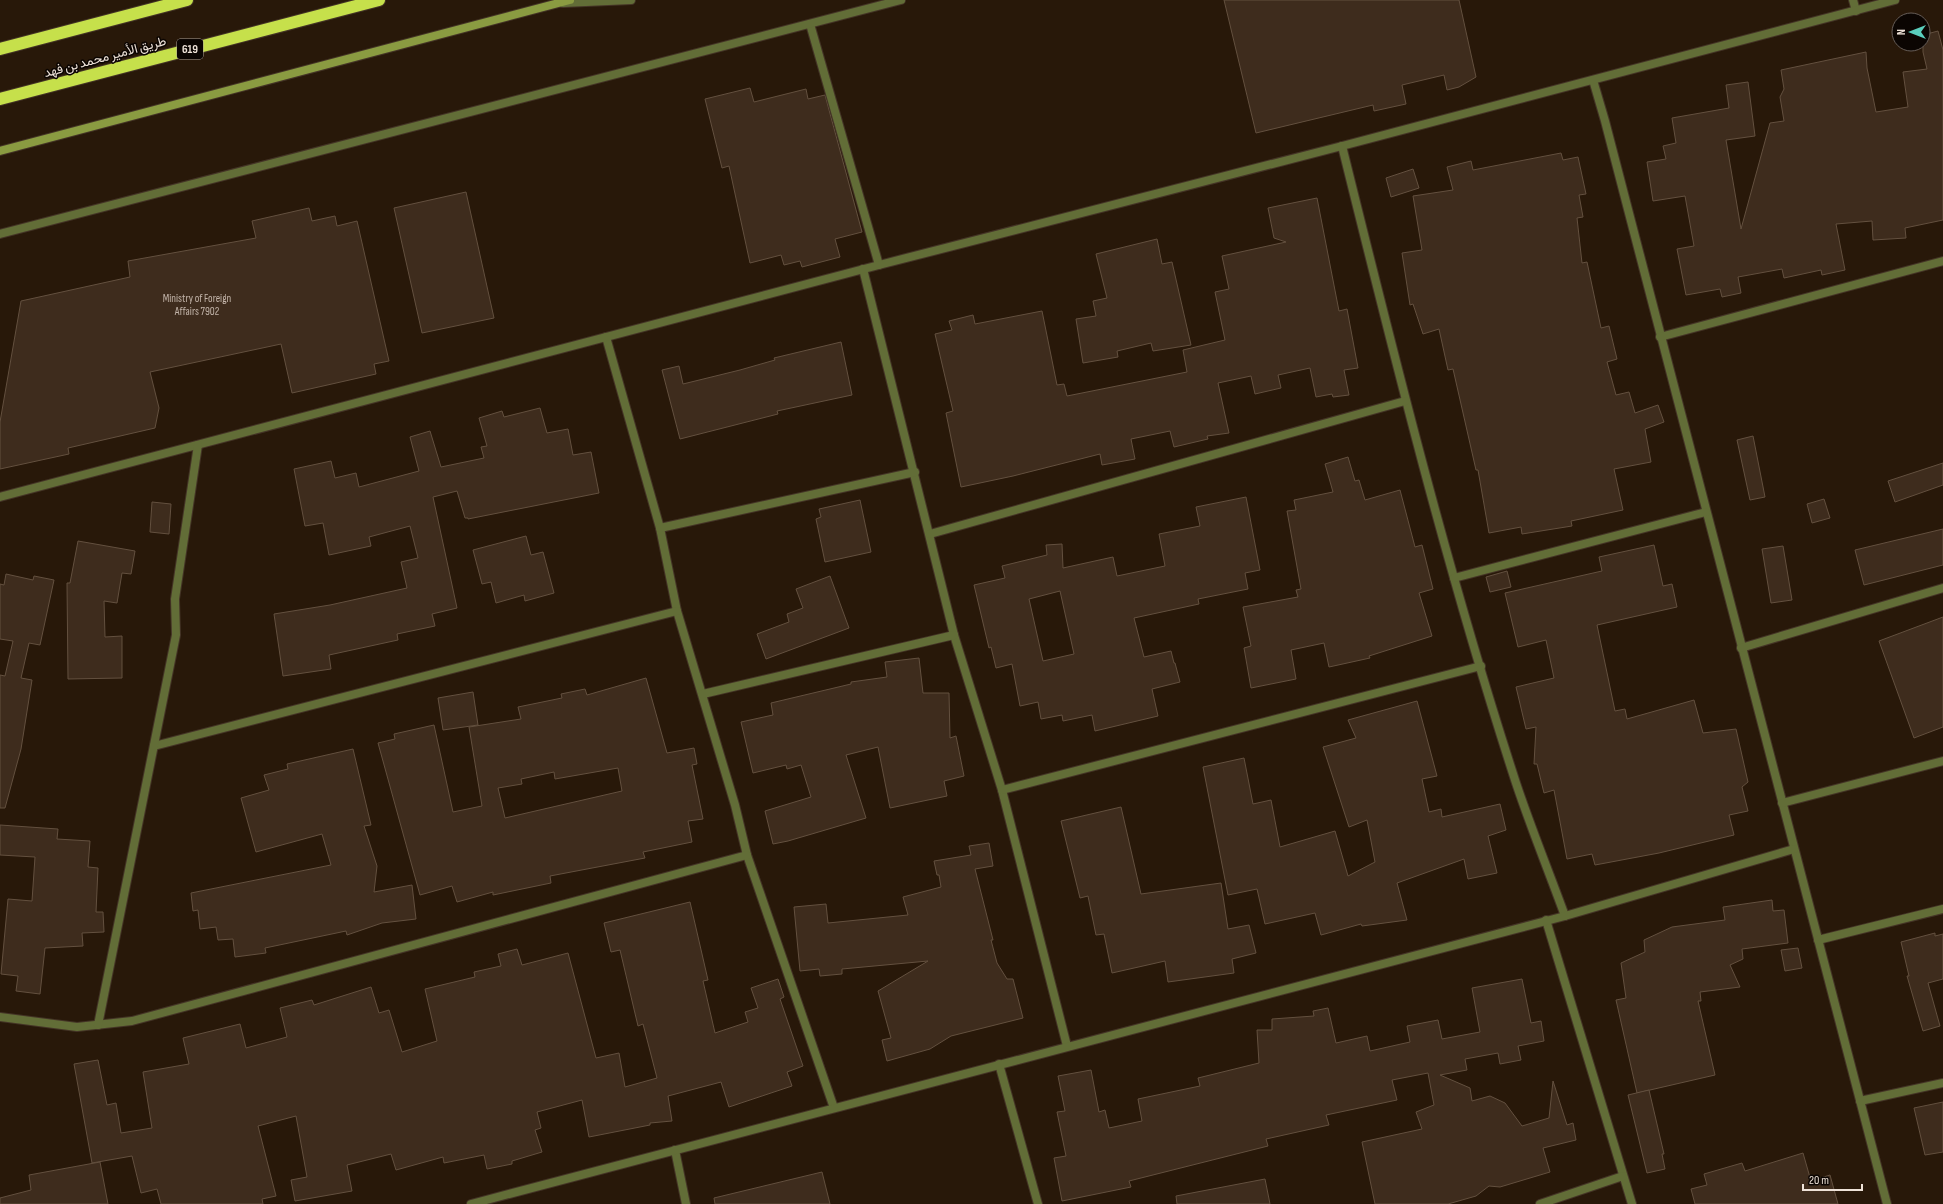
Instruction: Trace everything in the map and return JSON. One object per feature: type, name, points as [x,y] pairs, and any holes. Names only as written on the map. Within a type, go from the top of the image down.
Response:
[{"type":"highway","points":[[0,49],[187,0]]},
{"type":"highway","name":"طريق الأمير محمد بن فهد","points":[[0,99],[379,0]]},
{"type":"main road","points":[[0,151],[570,0]]},
{"type":"street","points":[[560,3],[631,0]]},
{"type":"street","points":[[0,234],[810,24],[886,2],[901,0]]},
{"type":"street","points":[[1853,0],[1856,11]]},
{"type":"street","points":[[0,498],[863,269],[1342,146],[1895,0]]},
{"type":"street","points":[[810,24],[879,265]]},
{"type":"street","points":[[1593,80],[1605,121],[1660,337],[1887,1204]]},
{"type":"street","points":[[1342,146],[1405,401],[1454,578],[1517,784],[1565,916]]},
{"type":"street","points":[[1660,337],[1943,261]]},
{"type":"street","points":[[863,269],[915,472],[954,636],[1002,790],[1067,1046]]},
{"type":"street","points":[[606,337],[660,528],[677,611],[703,694],[747,855],[834,1108]]},
{"type":"street","points":[[930,534],[1405,401]]},
{"type":"street","points":[[98,1025],[176,635],[175,599],[198,445]]},
{"type":"street","points":[[660,528],[915,472]]},
{"type":"street","points":[[1454,578],[1706,512]]},
{"type":"street","points":[[1742,648],[1943,588]]},
{"type":"street","points":[[154,746],[677,611]]},
{"type":"street","points":[[703,694],[954,636]]},
{"type":"street","points":[[1002,790],[1480,666]]},
{"type":"street","points":[[1782,803],[1943,761]]},
{"type":"street","points":[[471,1204],[1565,916],[1794,849]]},
{"type":"street","points":[[0,1017],[77,1027],[132,1021],[747,855]]},
{"type":"street","points":[[1818,940],[1943,909]]},
{"type":"street","points":[[1546,920],[1632,1204]]},
{"type":"street","points":[[999,1064],[1038,1204]]},
{"type":"street","points":[[1860,1102],[1943,1083]]},
{"type":"street","points":[[675,1150],[686,1204]]},
{"type":"street","points":[[1540,1204],[1623,1176]]},
{"type":"building","points":[[1224,0],[1459,0],[1476,77],[1459,87],[1447,90],[1444,75],[1402,85],[1406,104],[1374,111],[1373,105],[1256,133]]},
{"type":"building","points":[[1938,31],[1943,50],[1943,220],[1905,228],[1906,238],[1873,240],[1872,221],[1836,224],[1845,270],[1822,275],[1821,270],[1784,278],[1782,269],[1738,277],[1741,293],[1722,297],[1720,289],[1686,295],[1677,249],[1694,246],[1685,196],[1653,201],[1647,162],[1666,159],[1663,146],[1676,143],[1672,118],[1729,108],[1726,85],[1748,82],[1755,136],[1726,140],[1741,229],[1770,123],[1784,121],[1780,97],[1784,89],[1781,70],[1866,52],[1867,68],[1876,112],[1908,107],[1903,72],[1927,69],[1923,52],[1931,52],[1931,33]]},
{"type":"building","points":[[750,88],[754,102],[806,89],[808,99],[825,95],[862,232],[835,239],[840,257],[802,267],[800,261],[784,265],[781,255],[750,263],[729,166],[722,168],[705,99]]},
{"type":"building","points":[[1561,153],[1563,160],[1578,157],[1586,194],[1579,195],[1583,217],[1577,218],[1582,263],[1587,262],[1601,328],[1609,326],[1617,359],[1607,362],[1616,395],[1629,392],[1635,413],[1658,405],[1664,422],[1645,429],[1651,462],[1614,469],[1623,510],[1571,521],[1572,526],[1522,534],[1521,527],[1489,533],[1478,470],[1476,470],[1453,369],[1448,370],[1439,329],[1423,334],[1413,304],[1410,305],[1402,253],[1422,250],[1413,196],[1453,190],[1447,167],[1471,161],[1473,170]]},
{"type":"building","points":[[1413,169],[1419,188],[1391,197],[1386,178]]},
{"type":"building","points":[[466,192],[494,318],[422,333],[394,208]]},
{"type":"building","points":[[1317,198],[1339,311],[1347,309],[1358,368],[1344,370],[1349,395],[1333,397],[1332,394],[1316,397],[1310,368],[1278,375],[1281,388],[1255,394],[1251,376],[1218,383],[1229,433],[1207,436],[1208,439],[1174,447],[1170,431],[1131,439],[1135,459],[1102,465],[1100,454],[1013,476],[961,487],[946,413],[953,411],[935,334],[952,330],[949,321],[973,315],[975,324],[1042,311],[1057,385],[1064,384],[1067,396],[1187,372],[1183,350],[1225,340],[1215,292],[1229,289],[1222,256],[1286,242],[1274,238],[1268,208]]},
{"type":"building","points":[[309,208],[312,221],[335,216],[337,226],[357,221],[389,361],[374,364],[376,374],[292,393],[281,344],[150,372],[159,408],[155,428],[68,448],[69,454],[0,469],[0,422],[21,301],[130,277],[128,261],[256,238],[252,221]]},
{"type":"building","points":[[1157,239],[1162,264],[1172,262],[1191,345],[1153,351],[1151,343],[1117,351],[1118,357],[1083,363],[1076,319],[1096,316],[1093,301],[1107,298],[1096,254]]},
{"type":"building","points":[[841,342],[852,395],[777,411],[778,414],[680,439],[662,370],[679,366],[683,384],[775,360],[774,358]]},
{"type":"building","points":[[540,408],[547,433],[568,429],[573,455],[591,452],[599,493],[468,519],[465,518],[457,491],[433,497],[457,608],[432,614],[435,626],[397,634],[398,640],[329,655],[331,669],[283,676],[274,614],[330,605],[407,588],[401,562],[418,558],[410,526],[369,537],[371,546],[329,555],[323,523],[305,526],[294,469],[331,461],[335,478],[356,473],[359,487],[419,471],[410,437],[430,431],[441,467],[484,458],[481,447],[487,446],[479,418],[502,411],[504,417]]},
{"type":"building","points":[[1753,436],[1765,497],[1750,500],[1737,440]]},
{"type":"building","points":[[1348,457],[1355,481],[1359,480],[1365,500],[1400,490],[1415,547],[1422,545],[1433,589],[1419,593],[1432,636],[1369,656],[1370,658],[1329,667],[1324,643],[1291,650],[1296,679],[1251,688],[1244,648],[1251,646],[1243,607],[1298,597],[1296,590],[1301,589],[1287,511],[1296,510],[1294,500],[1333,492],[1325,464]]},
{"type":"building","points":[[1943,463],[1943,485],[1895,502],[1888,481]]},
{"type":"building","points":[[1246,497],[1260,570],[1245,573],[1248,589],[1198,599],[1199,604],[1134,618],[1144,657],[1171,651],[1180,682],[1152,689],[1158,716],[1095,731],[1092,715],[1063,721],[1062,715],[1041,719],[1038,702],[1020,706],[1012,664],[996,668],[991,647],[989,648],[974,585],[1005,578],[1002,566],[1047,555],[1046,545],[1062,544],[1063,568],[1113,557],[1117,576],[1165,566],[1159,534],[1200,526],[1196,507]],"holes":[[[1060,591],[1074,654],[1043,661],[1029,599]]]},
{"type":"building","points":[[1824,499],[1830,518],[1812,523],[1807,504]]},
{"type":"building","points":[[860,500],[871,552],[825,562],[816,519],[821,517],[819,509]]},
{"type":"building","points":[[152,502],[171,504],[169,534],[150,532]]},
{"type":"building","points":[[1943,529],[1943,565],[1864,585],[1855,550]]},
{"type":"building","points":[[526,536],[531,555],[543,552],[554,593],[525,601],[524,595],[496,603],[491,582],[482,584],[473,550]]},
{"type":"building","points":[[78,541],[135,551],[131,574],[122,573],[117,603],[104,601],[105,637],[122,636],[122,678],[68,679],[67,583],[70,583]]},
{"type":"building","points":[[1654,545],[1663,586],[1672,584],[1677,607],[1597,625],[1615,711],[1625,709],[1627,719],[1694,700],[1703,733],[1736,729],[1748,782],[1742,787],[1748,811],[1729,815],[1734,835],[1659,853],[1595,865],[1592,854],[1567,859],[1554,790],[1544,793],[1537,764],[1534,764],[1536,727],[1526,729],[1516,687],[1554,678],[1546,640],[1518,647],[1505,593],[1602,571],[1599,557]]},
{"type":"building","points":[[1783,546],[1792,600],[1771,603],[1762,549]]},
{"type":"building","points":[[1507,571],[1511,587],[1490,592],[1486,577]]},
{"type":"building","points":[[6,574],[33,580],[34,576],[54,580],[40,645],[29,643],[21,678],[32,680],[21,749],[5,808],[0,808],[0,675],[5,676],[13,641],[0,639],[0,584],[4,585]]},
{"type":"building","points":[[830,576],[849,628],[766,659],[757,634],[789,622],[787,614],[803,608],[796,589]]},
{"type":"building","points":[[1943,617],[1943,727],[1914,738],[1879,641]]},
{"type":"building","points":[[919,658],[923,693],[949,693],[950,738],[956,736],[964,776],[944,781],[947,796],[890,808],[878,747],[846,755],[866,818],[773,844],[765,811],[811,797],[801,765],[787,769],[786,765],[753,773],[741,722],[773,715],[771,703],[851,684],[851,682],[887,677],[885,662]]},
{"type":"building","points":[[646,678],[667,753],[694,748],[697,764],[692,765],[703,819],[688,821],[692,842],[643,852],[645,858],[550,876],[551,883],[493,895],[493,892],[457,902],[452,886],[420,895],[378,743],[395,739],[394,734],[434,725],[453,812],[482,806],[469,727],[521,719],[518,707],[562,698],[561,694],[585,689],[587,695]],"holes":[[[618,768],[622,791],[505,818],[498,788],[522,784],[521,779],[554,772],[555,779]]]},
{"type":"building","points":[[473,692],[478,725],[443,730],[438,698]]},
{"type":"building","points":[[1417,701],[1437,776],[1422,779],[1429,812],[1441,809],[1442,817],[1500,804],[1506,830],[1488,836],[1497,873],[1468,879],[1464,859],[1397,883],[1407,920],[1362,926],[1361,924],[1321,935],[1315,913],[1265,924],[1257,889],[1228,895],[1203,767],[1244,758],[1253,804],[1271,800],[1280,847],[1335,831],[1348,876],[1375,862],[1367,820],[1349,827],[1323,747],[1356,738],[1348,720]]},
{"type":"building","points":[[353,749],[371,825],[364,826],[377,866],[374,892],[412,885],[416,919],[382,923],[347,935],[346,931],[265,948],[266,953],[235,957],[233,939],[218,940],[216,927],[200,929],[198,910],[193,911],[191,893],[331,865],[322,834],[256,852],[241,798],[269,790],[264,775],[288,769],[287,764]]},
{"type":"building","points":[[1121,807],[1141,894],[1221,883],[1228,929],[1249,925],[1256,953],[1232,959],[1234,973],[1168,982],[1165,961],[1112,973],[1104,934],[1096,935],[1088,896],[1080,898],[1061,821]]},
{"type":"building","points":[[0,825],[58,829],[57,839],[90,841],[88,867],[98,868],[96,912],[103,912],[104,932],[82,933],[83,946],[45,948],[40,994],[16,991],[18,976],[1,974],[8,899],[32,901],[35,857],[0,855]]},
{"type":"building","points":[[989,843],[993,866],[975,869],[993,940],[991,940],[997,963],[1007,979],[1013,979],[1023,1018],[951,1036],[930,1049],[887,1061],[882,1040],[891,1038],[878,991],[928,961],[842,969],[842,974],[820,976],[819,969],[800,971],[794,907],[826,904],[828,923],[908,915],[903,897],[941,887],[934,861],[971,855],[969,846]]},
{"type":"building","points":[[1772,900],[1773,911],[1784,910],[1788,943],[1742,949],[1743,959],[1730,965],[1740,987],[1700,992],[1701,1001],[1698,1001],[1715,1075],[1637,1093],[1616,1000],[1626,998],[1621,963],[1645,952],[1644,940],[1672,927],[1725,920],[1723,907]]},
{"type":"building","points":[[690,902],[708,980],[703,981],[715,1033],[748,1022],[745,1012],[758,1008],[751,988],[778,979],[784,997],[780,999],[803,1066],[787,1072],[792,1086],[729,1107],[721,1082],[668,1096],[672,1121],[650,1123],[650,1125],[589,1137],[582,1100],[537,1112],[541,1128],[535,1130],[542,1152],[512,1161],[512,1164],[487,1169],[484,1155],[444,1163],[443,1157],[396,1170],[391,1154],[347,1165],[352,1191],[295,1201],[291,1180],[307,1177],[296,1116],[258,1126],[276,1196],[262,1199],[263,1204],[161,1204],[157,1189],[141,1193],[132,1156],[92,1163],[74,1064],[98,1060],[107,1105],[116,1103],[121,1133],[152,1128],[143,1072],[189,1064],[183,1038],[240,1024],[246,1048],[287,1037],[280,1008],[312,1000],[314,1005],[371,987],[379,1013],[389,1010],[402,1052],[437,1041],[425,989],[475,977],[474,972],[501,966],[498,954],[517,949],[522,965],[568,953],[596,1058],[619,1053],[625,1087],[657,1078],[643,1024],[638,1026],[620,950],[611,952],[604,923]]},
{"type":"building","points":[[1935,933],[1935,936],[1943,934],[1943,979],[1928,983],[1940,1026],[1923,1031],[1907,976],[1909,976],[1901,942]]},
{"type":"building","points":[[1798,948],[1802,968],[1785,971],[1781,950]]},
{"type":"building","points":[[1522,979],[1531,1023],[1541,1021],[1544,1041],[1518,1046],[1521,1060],[1500,1064],[1498,1053],[1465,1059],[1467,1070],[1440,1075],[1470,1088],[1472,1101],[1490,1096],[1505,1103],[1522,1126],[1549,1118],[1553,1081],[1567,1125],[1573,1123],[1576,1140],[1543,1148],[1550,1172],[1500,1187],[1489,1186],[1476,1196],[1448,1204],[1375,1204],[1362,1142],[1422,1129],[1416,1112],[1434,1105],[1428,1073],[1392,1080],[1397,1100],[1326,1115],[1329,1125],[1266,1139],[1268,1146],[1129,1181],[1131,1187],[1062,1201],[1054,1158],[1066,1156],[1057,1112],[1065,1111],[1058,1076],[1091,1070],[1099,1112],[1105,1110],[1109,1128],[1142,1121],[1138,1099],[1200,1086],[1198,1078],[1259,1063],[1257,1030],[1272,1030],[1272,1019],[1314,1016],[1313,1011],[1328,1008],[1336,1043],[1367,1036],[1370,1051],[1410,1042],[1407,1026],[1438,1020],[1442,1039],[1480,1032],[1472,988]]},
{"type":"building","points":[[1649,1090],[1664,1154],[1662,1154],[1665,1169],[1647,1173],[1628,1095]]},
{"type":"building","points":[[1943,1102],[1943,1152],[1925,1155],[1914,1108]]},
{"type":"building","points":[[1803,1153],[1811,1181],[1830,1175],[1838,1204],[1695,1204],[1691,1189],[1707,1185],[1704,1174],[1742,1163],[1745,1171]]},
{"type":"building","points":[[100,1162],[108,1204],[0,1204],[0,1198],[31,1190],[29,1175]]},
{"type":"building","points":[[822,1172],[830,1204],[715,1204],[714,1198]]},
{"type":"building","points":[[1265,1179],[1270,1204],[1177,1204],[1176,1196]]}]
